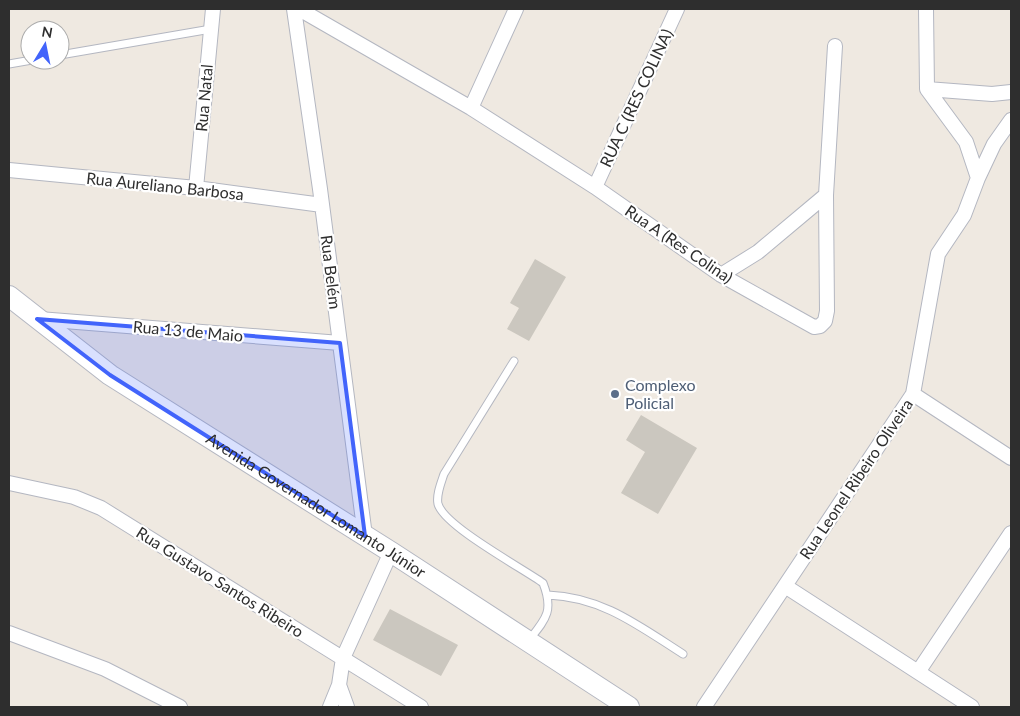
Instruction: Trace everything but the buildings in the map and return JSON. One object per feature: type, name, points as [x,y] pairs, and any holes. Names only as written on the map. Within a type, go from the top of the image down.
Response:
[{"type":"main road","name":"Avenida Governador Lomanto Júnior","points":[[9,296],[110,375],[391,552],[527,643],[629,707]]},
{"type":"street","name":"Rua Natal","points":[[196,188],[214,9]]},
{"type":"street","name":"Rua Belém","points":[[294,9],[322,205],[365,536]]},
{"type":"street","name":"Rua A (Res Colina)","points":[[299,9],[471,108],[595,187],[721,275],[814,327],[820,326],[825,321],[827,310],[826,196],[835,46]]},
{"type":"street","points":[[471,108],[516,9]]},
{"type":"street","name":"RUA C (RES COLINA)","points":[[595,187],[677,9]]},
{"type":"street","points":[[926,9],[928,88],[966,142],[978,178]]},
{"type":"street","points":[[928,88],[992,94],[1011,92]]},
{"type":"street","name":"Rua Leonel Ribeiro Oliveira","points":[[704,707],[913,394],[938,254],[964,215],[978,178],[994,144],[1011,120]]},
{"type":"street","name":"Rua Aureliano Barbosa","points":[[9,170],[196,188],[322,205]]},
{"type":"street","points":[[721,275],[758,252],[826,196]]},
{"type":"street","name":"Rua 13 de Maio","points":[[37,319],[340,343]]},
{"type":"street","points":[[913,394],[1011,458]]},
{"type":"street","name":"Rua Gustavo Santos Ribeiro","points":[[9,483],[74,497],[101,508],[421,707]]},
{"type":"street","points":[[918,672],[1011,533]]},
{"type":"street","points":[[330,707],[338,685],[343,658],[391,552]]},
{"type":"street","points":[[785,586],[972,707]]},
{"type":"street","points":[[9,633],[105,669],[180,707]]},
{"type":"street","points":[[338,685],[347,707]]},
{"type":"lane","points":[[70,53],[211,29]]},
{"type":"lane","points":[[514,360],[444,474],[438,492],[438,504],[444,514],[464,532],[543,583],[548,595],[546,619],[527,643]]},
{"type":"lane","points":[[548,595],[574,597],[618,612],[683,654]]},
{"type":"highlighted area","points":[[37,319],[340,343],[365,536],[110,375]]},
{"type":"place","name":"Complexo Policial","points":[[615,394]]}]
